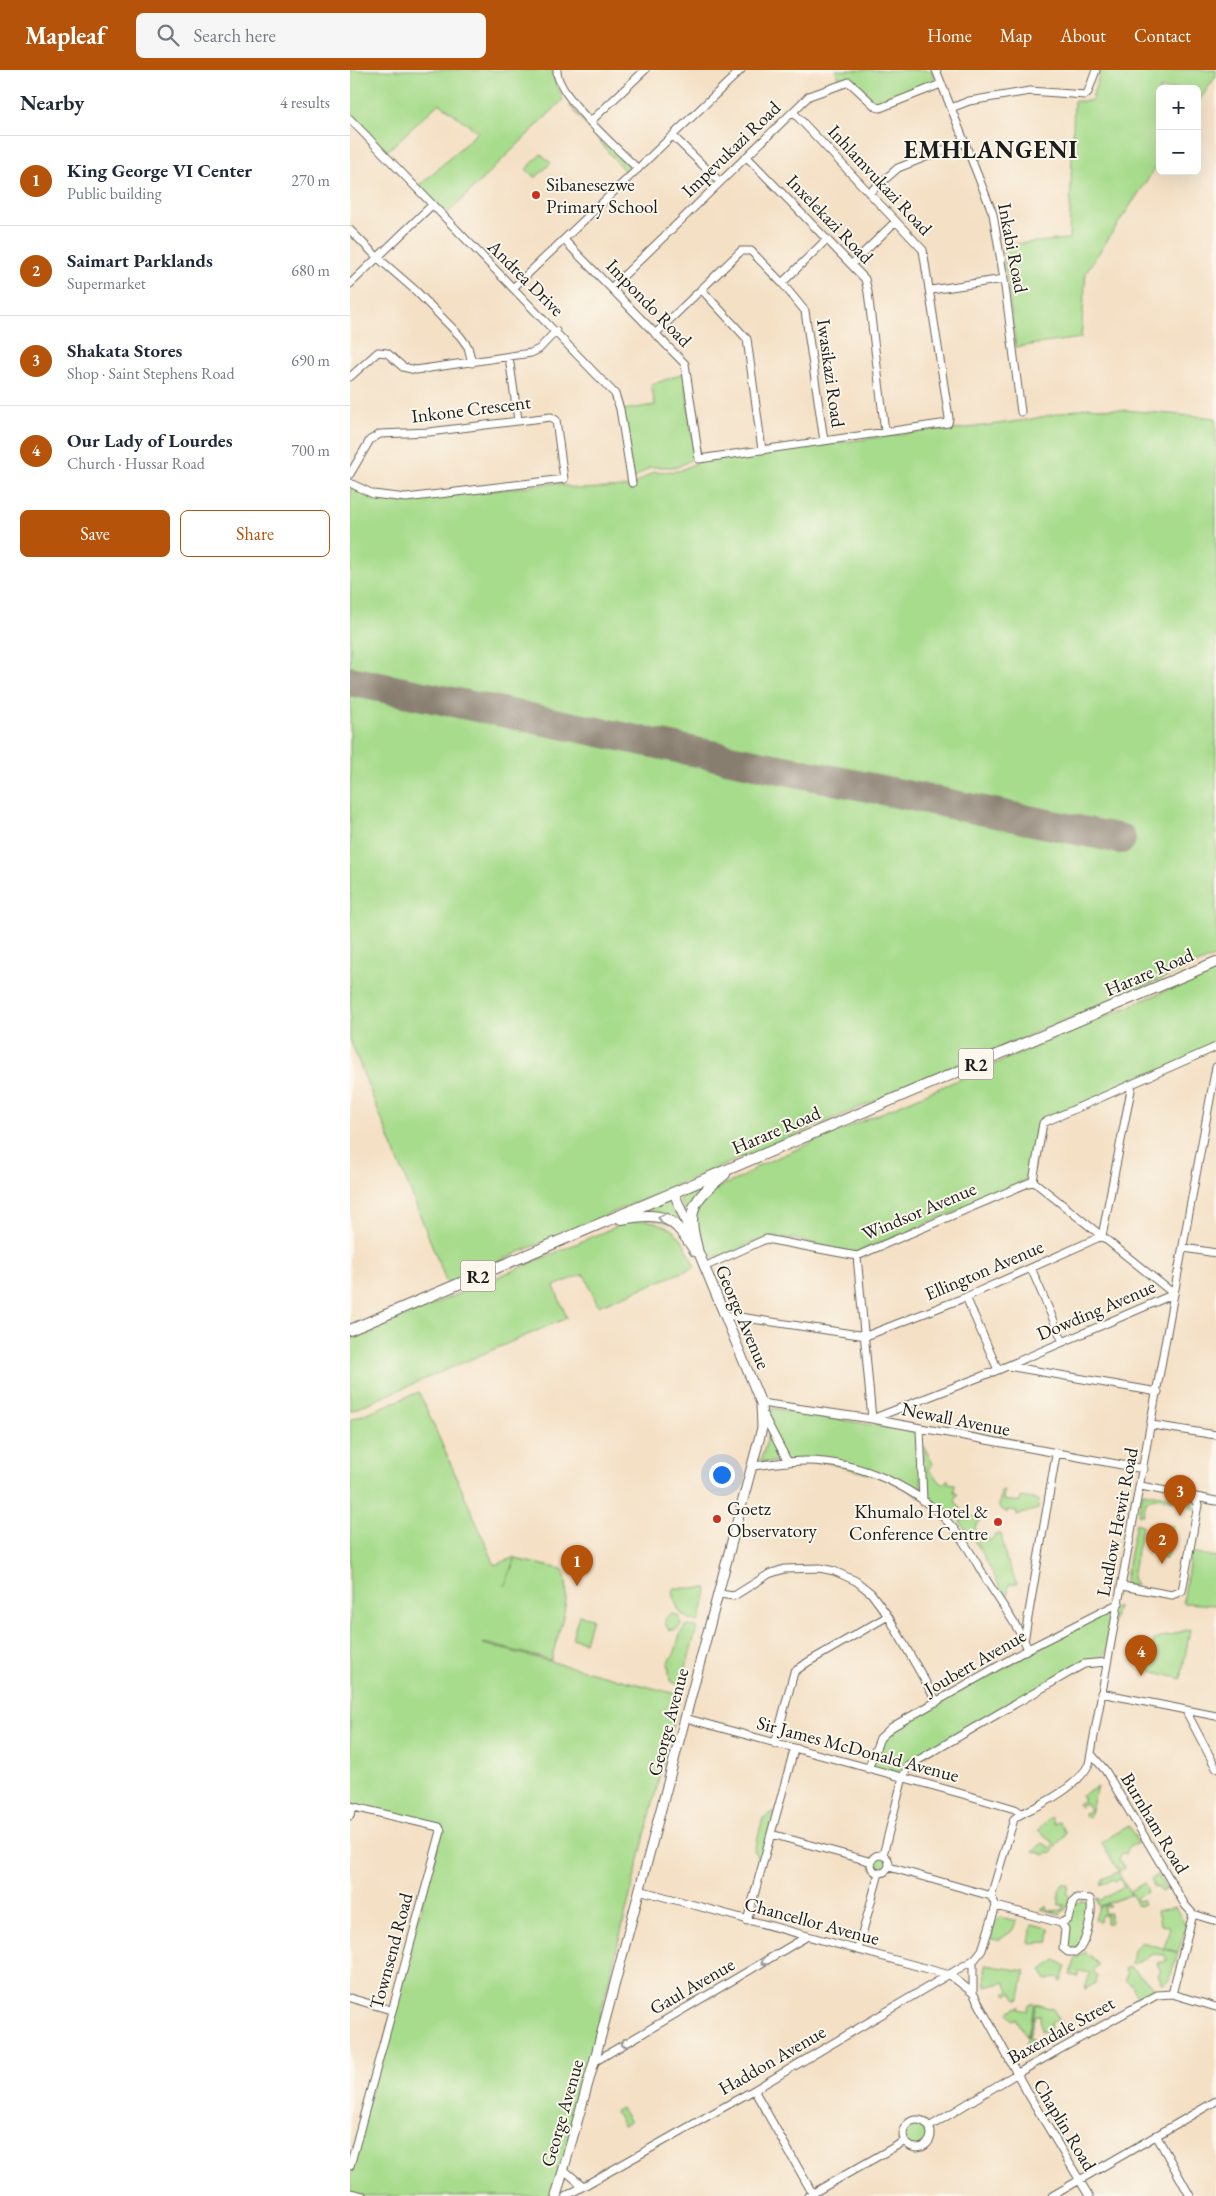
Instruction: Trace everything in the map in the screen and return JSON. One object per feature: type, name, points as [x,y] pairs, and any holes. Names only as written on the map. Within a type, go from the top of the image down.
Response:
[{"type":"highway","name":"Harare Road","points":[[350,1330],[1216,962]]},
{"type":"highway","points":[[696,1250],[691,1223],[694,1206],[704,1192],[735,1166]]},
{"type":"highway","points":[[605,1222],[632,1217],[658,1216],[680,1228],[696,1250]]},
{"type":"main road","name":"George Avenue","points":[[556,2196],[594,2062],[760,1442],[763,1414],[761,1403],[726,1315],[672,1194]]},
{"type":"street","points":[[557,70],[557,77],[563,89],[638,169]]},
{"type":"street","points":[[591,121],[645,70]]},
{"type":"street","points":[[513,288],[741,70]]},
{"type":"street","name":"Inkabi Road","points":[[936,70],[992,209],[1004,279],[1021,412]]},
{"type":"street","points":[[951,108],[969,101],[1030,91],[1085,95],[1088,92],[1096,70]]},
{"type":"street","name":"Impevukazi Road","points":[[611,288],[809,96],[845,82],[851,83],[876,107],[880,108],[942,84]]},
{"type":"street","name":"Inhlamvukazi Road","points":[[793,112],[924,250],[949,422],[946,424],[886,432]]},
{"type":"street","name":"Andrea Drive","points":[[350,119],[556,331],[617,397],[632,483]]},
{"type":"street","points":[[673,136],[720,182]]},
{"type":"street","points":[[870,193],[898,168],[964,142]]},
{"type":"street","name":"Inxelekazi Road","points":[[747,157],[862,275],[867,288],[886,432]]},
{"type":"street","points":[[350,284],[432,205]]},
{"type":"street","points":[[852,264],[896,221]]},
{"type":"street","points":[[350,230],[377,257],[415,290],[460,336],[468,348],[472,363]]},
{"type":"street","points":[[782,283],[827,239]]},
{"type":"street","name":"Impondo Road","points":[[564,240],[686,366],[699,459],[762,450]]},
{"type":"street","name":"Iwasikazi Road","points":[[655,334],[743,250],[751,251],[782,283],[805,311],[824,441]]},
{"type":"street","points":[[931,290],[1004,279]]},
{"type":"street","points":[[701,289],[746,339],[762,450],[886,432]]},
{"type":"street","points":[[350,377],[375,354],[382,352],[409,369],[436,368],[535,352],[556,331]]},
{"type":"street","points":[[509,357],[518,420]]},
{"type":"street","name":"Inkone Crescent","points":[[350,474],[370,440],[377,434],[423,433],[547,417],[554,418],[564,479],[406,498],[373,494],[350,483]]},
{"type":"street","points":[[1174,1294],[1033,1181],[1044,1123],[1216,1047]]},
{"type":"street","name":"Dowding Avenue","points":[[872,1419],[998,1370],[1174,1294],[1216,1067]]},
{"type":"street","points":[[1102,1236],[1132,1084]]},
{"type":"street","name":"Windsor Avenue","points":[[703,1264],[766,1240],[857,1256],[1033,1181]]},
{"type":"street","name":"Ellington Avenue","points":[[726,1315],[866,1336],[966,1297],[1102,1236]]},
{"type":"street","points":[[1184,1248],[1216,1253]]},
{"type":"street","points":[[857,1256],[866,1336],[872,1419]]},
{"type":"street","points":[[1031,1268],[1063,1342]]},
{"type":"street","name":"Ludlow Hewit Road","points":[[1092,1755],[1101,1693],[1141,1486],[1174,1294]]},
{"type":"street","points":[[966,1297],[998,1370]]},
{"type":"street","points":[[1007,1366],[1158,1392]]},
{"type":"street","name":"Newall Avenue","points":[[761,1403],[872,1419],[1144,1469]]},
{"type":"street","points":[[763,1414],[788,1462]]},
{"type":"street","points":[[1152,1425],[1216,1435]]},
{"type":"street","points":[[920,1428],[923,1500]]},
{"type":"street","points":[[1024,1641],[1056,1454]]},
{"type":"street","points":[[753,1466],[808,1461],[852,1468],[889,1481],[923,1500],[935,1509],[955,1530],[1028,1649]]},
{"type":"street","points":[[1141,1486],[1216,1500]]},
{"type":"street","points":[[1122,1586],[1172,1595],[1182,1591],[1198,1505],[1192,1496]]},
{"type":"street","points":[[719,1594],[734,1596],[770,1574],[784,1569],[820,1568],[834,1571],[856,1581],[871,1593],[888,1616],[938,1702]]},
{"type":"street","name":"Joubert Avenue","points":[[868,1770],[883,1734],[892,1727],[1028,1649],[1119,1603]]},
{"type":"street","points":[[775,1744],[794,1672],[888,1616]]},
{"type":"street","points":[[883,1855],[902,1777],[908,1766],[1084,1664],[1107,1662]]},
{"type":"street","points":[[1101,1693],[1216,1716]]},
{"type":"street","points":[[1186,1711],[1216,1768]]},
{"type":"street","name":"Sir James McDonald Avenue","points":[[685,1718],[794,1750],[902,1777],[1015,1809],[1021,1813]]},
{"type":"street","points":[[747,1921],[794,1750]]},
{"type":"street","points":[[974,1960],[982,1950],[996,1906],[991,1896],[1014,1819],[1021,1813],[1040,1805],[1076,1781],[1086,1770],[1092,1755]]},
{"type":"street","name":"Burnham Road","points":[[1092,1755],[1105,1770],[1185,1905],[1193,1914]]},
{"type":"street","points":[[350,1816],[351,1806]]},
{"type":"street","name":"Townsend Road","points":[[350,2166],[441,1831],[438,1827],[351,1806]]},
{"type":"street","points":[[771,1834],[872,1862]]},
{"type":"street","points":[[879,1873],[873,1869],[872,1862],[876,1856],[883,1855]]},
{"type":"street","points":[[879,1873],[889,1867],[890,1862],[883,1855]]},
{"type":"street","points":[[889,1867],[991,1896]]},
{"type":"street","points":[[858,1949],[879,1873]]},
{"type":"street","name":"Chancellor Avenue","points":[[639,1890],[950,1975],[973,1993]]},
{"type":"street","points":[[996,1906],[1061,1923],[1068,1919],[1073,1902],[1077,1898],[1090,1900],[1092,1909],[1084,1944],[1079,1950],[1068,1952],[1064,1950],[1064,1929],[1061,1923]]},
{"type":"street","points":[[1216,1921],[1193,1914],[1172,1994],[1216,2007]]},
{"type":"street","name":"Gaul Avenue","points":[[594,2062],[806,1937]]},
{"type":"street","name":"Haddon Avenue","points":[[566,2196],[754,2090],[974,1960]]},
{"type":"street","name":"Chaplin Road","points":[[974,1960],[973,1993],[1016,2074],[1089,2196]]},
{"type":"street","name":"Baxendale Street","points":[[929,2127],[1016,2074],[1150,1999],[1164,1993],[1172,1994]]},
{"type":"street","points":[[350,1998],[391,2010]]},
{"type":"street","points":[[754,2090],[812,2195],[905,2141]]},
{"type":"street","points":[[1052,2196],[1216,2102]]},
{"type":"street","points":[[920,2120],[929,2127],[931,2137],[924,2146],[914,2148],[905,2141],[903,2130],[910,2122],[920,2120]]},
{"type":"street","points":[[1156,2135],[1190,2196]]},
{"type":"street","points":[[563,2169],[583,2186]]},
{"type":"street","points":[[350,2193],[363,2196]]},
{"type":"green space","points":[[350,70],[553,70],[553,77],[563,100],[447,214],[418,187],[478,132],[439,103],[385,153],[350,115]]},
{"type":"green space","points":[[836,70],[932,70],[936,84],[880,104],[876,103],[856,82],[846,79],[840,80]]},
{"type":"green space","points":[[1101,70],[1216,70],[1216,76],[1201,98],[1201,85],[1156,85],[1156,167],[1086,272],[1081,338],[1016,347],[1002,245],[1069,239],[1074,101],[1091,101]]},
{"type":"green space","points":[[569,105],[633,169],[627,174]]},
{"type":"green space","points":[[541,154],[551,163],[535,178],[526,169]]},
{"type":"green space","points":[[684,373],[695,457],[678,467],[650,467],[633,479],[622,410],[655,405],[651,385]]},
{"type":"green space","points":[[1089,407],[1216,418],[1216,956],[447,1283],[350,1040],[350,485],[367,494],[386,499],[417,500],[555,483],[578,489],[630,487],[653,472],[679,471],[700,461],[948,428],[952,430],[1027,420]]},
{"type":"green space","points":[[1216,969],[1216,1046],[1043,1121],[1032,1170],[1027,1179],[992,1197],[857,1252],[851,1253],[787,1238],[769,1238],[720,1256],[713,1257],[708,1253],[697,1229],[697,1211],[708,1194],[719,1187],[743,1177],[758,1166]]},
{"type":"green space","points":[[711,1183],[689,1222],[679,1198]]},
{"type":"green space","points":[[670,1200],[682,1226],[637,1215]]},
{"type":"green space","points":[[646,1220],[673,1230],[682,1241],[695,1267],[598,1306],[584,1274],[554,1286],[567,1318],[350,1411],[350,1340],[627,1222]]},
{"type":"green space","points":[[419,1392],[495,1565],[515,1557],[505,1586],[515,1559],[562,1569],[566,1578],[567,1589],[564,1614],[551,1660],[483,1644],[680,1695],[555,2196],[362,2196],[350,2193],[350,2166],[443,1828],[350,1804],[350,1420]]},
{"type":"green space","points":[[771,1408],[919,1433],[922,1498],[890,1480],[825,1462],[760,1462],[768,1437],[770,1417],[768,1411]]},
{"type":"green space","points":[[924,1446],[933,1464],[928,1469],[943,1484],[948,1479],[948,1483],[955,1484],[954,1492],[958,1494],[955,1500],[961,1508],[962,1515],[956,1517],[926,1495]]},
{"type":"green space","points":[[1001,1491],[1004,1491],[1003,1500],[1020,1502],[1021,1497],[1039,1500],[1038,1509],[1017,1515],[1017,1511],[1007,1510],[1007,1513],[999,1507]]},
{"type":"green space","points":[[1143,1492],[1191,1500],[1194,1502],[1195,1509],[1190,1508],[1191,1504],[1153,1497],[1146,1502],[1143,1515],[1138,1514]]},
{"type":"green space","points":[[976,1516],[980,1521],[975,1527],[979,1538],[991,1540],[997,1533],[1001,1533],[1006,1559],[1017,1584],[1009,1584],[1007,1600],[979,1547],[959,1521]]},
{"type":"green space","points":[[1136,1523],[1142,1525],[1132,1578],[1136,1586],[1124,1584]]},
{"type":"green space","points":[[1166,1525],[1173,1526],[1169,1544],[1165,1543],[1164,1550],[1168,1551],[1166,1559],[1158,1558],[1163,1528],[1166,1529]]},
{"type":"green space","points":[[1191,1552],[1216,1557],[1216,1605],[1183,1603]]},
{"type":"green space","points":[[675,1588],[708,1588],[699,1622],[687,1618],[677,1607],[673,1590]]},
{"type":"green space","points":[[1117,1606],[1102,1661],[1088,1661],[908,1765],[902,1775],[870,1768],[881,1739],[892,1728]]},
{"type":"green space","points":[[673,1614],[679,1616],[681,1622],[679,1628],[673,1630],[667,1628],[665,1622],[667,1616]]},
{"type":"green space","points":[[579,1615],[592,1618],[585,1642],[572,1638]]},
{"type":"green space","points":[[686,1626],[697,1627],[681,1686],[670,1681],[668,1662],[672,1658],[680,1634]]},
{"type":"green space","points":[[1190,1629],[1181,1679],[1151,1671],[1149,1667],[1154,1640]]},
{"type":"green space","points":[[1097,1787],[1089,1817],[1086,1817],[1084,1814],[1090,1810],[1086,1803],[1079,1807],[1078,1804],[1084,1800],[1081,1796]]},
{"type":"green space","points":[[775,1811],[760,1865],[754,1850],[763,1818]]},
{"type":"green space","points":[[1051,1817],[1054,1824],[1059,1821],[1066,1833],[1051,1853],[1048,1852],[1045,1855],[1033,1851],[1043,1843],[1050,1848],[1054,1843],[1038,1830]]},
{"type":"green space","points":[[1129,1826],[1138,1843],[1129,1847],[1126,1854],[1122,1853],[1119,1859],[1124,1869],[1119,1872],[1101,1842]]},
{"type":"green space","points":[[880,1855],[886,1858],[889,1864],[886,1870],[880,1873],[874,1870],[871,1864],[874,1858]]},
{"type":"green space","points":[[1118,1872],[1131,1895],[1099,1906],[1096,1898],[1101,1900],[1124,1887],[1120,1879],[1115,1881],[1113,1879],[1101,1885],[1103,1879]]},
{"type":"green space","points":[[1157,1875],[1166,1890],[1161,1892],[1158,1887],[1155,1888],[1151,1879]]},
{"type":"green space","points":[[1144,1883],[1148,1891],[1136,1898],[1138,1901],[1142,1900],[1144,1904],[1138,1906],[1130,1891]]},
{"type":"green space","points":[[1063,1884],[1069,1886],[1067,1894],[1070,1897],[1067,1908],[1060,1914],[1048,1911],[1063,1910],[1064,1905],[1059,1905],[1059,1891]]},
{"type":"green space","points":[[1081,1901],[1088,1902],[1090,1911],[1079,1948],[1067,1949],[1066,1938],[1070,1921],[1075,1904]]},
{"type":"green space","points":[[1109,1904],[1109,1907],[1104,1907],[1104,1913],[1110,1913],[1110,1923],[1106,1923],[1106,1915],[1101,1915],[1100,1921],[1095,1920],[1099,1907]]},
{"type":"green space","points":[[1047,1906],[1048,1911],[1041,1909]]},
{"type":"green space","points":[[1175,1907],[1186,1926],[1178,1952],[1164,1948],[1170,1927],[1160,1924],[1157,1911]]},
{"type":"green space","points":[[1001,1917],[1017,1921],[1012,1931],[999,1940],[991,1939],[994,1924]]},
{"type":"green space","points":[[1032,1924],[1049,1928],[1049,1942],[1029,1943]]},
{"type":"green space","points":[[1142,1942],[1178,1953],[1169,1980],[1163,1984],[1157,1974],[1161,1972],[1157,1963],[1167,1961],[1165,1955],[1153,1954],[1131,1965],[1133,1950]]},
{"type":"green space","points":[[1086,1952],[1099,1965],[1093,1970],[1097,1975],[1096,1983],[1085,1989],[1090,1973],[1080,1971],[1078,1977],[1070,1975],[1074,1959]]},
{"type":"green space","points":[[1056,1960],[1066,1966],[1061,1982],[1059,1978],[1054,1977],[1048,1980],[1045,1979],[1042,1970]]},
{"type":"green space","points":[[985,1965],[1025,1971],[1020,1998],[1017,1999],[1012,1992],[1007,1995],[1005,1993],[1009,1990],[1005,1982],[986,1987]]},
{"type":"green space","points":[[1129,1967],[1155,1988],[1138,1998],[1132,1985],[1125,1980],[1127,1973],[1125,1969]]},
{"type":"green space","points":[[1035,2004],[1027,2037],[1016,2019],[1013,2020],[1008,2012],[1020,2006],[1019,2009],[1027,2011],[1029,2005]]},
{"type":"green space","points":[[1036,2004],[1053,2009],[1061,2022],[1052,2021],[1049,2033],[1041,2031],[1040,2015],[1035,2015],[1029,2038],[1032,2039],[1031,2045],[1026,2044]]},
{"type":"green space","points":[[621,2108],[630,2122],[623,2126],[615,2111]]},
{"type":"green space","points":[[917,2120],[927,2124],[931,2134],[927,2144],[917,2148],[907,2144],[903,2134],[907,2124]]},
{"type":"runway","points":[[350,681],[1121,839]]},
{"type":"place","name":"Sibanesezwe Primary School","points":[[536,195]]},
{"type":"place","name":"Shakata Stores","points":[[1180,1516]]},
{"type":"place","name":"Goetz Observatory","points":[[717,1519]]},
{"type":"place","name":"Khumalo Hotel & Conference Centre","points":[[998,1522]]},
{"type":"place","name":"Saimart Parklands","points":[[1162,1564]]},
{"type":"place","name":"King George VI Center","points":[[577,1586]]},
{"type":"place","name":"Our Lady of Lourdes","points":[[1141,1676]]},
{"type":"district","name":"EMHLANGENI","points":[[991,149]]}]
